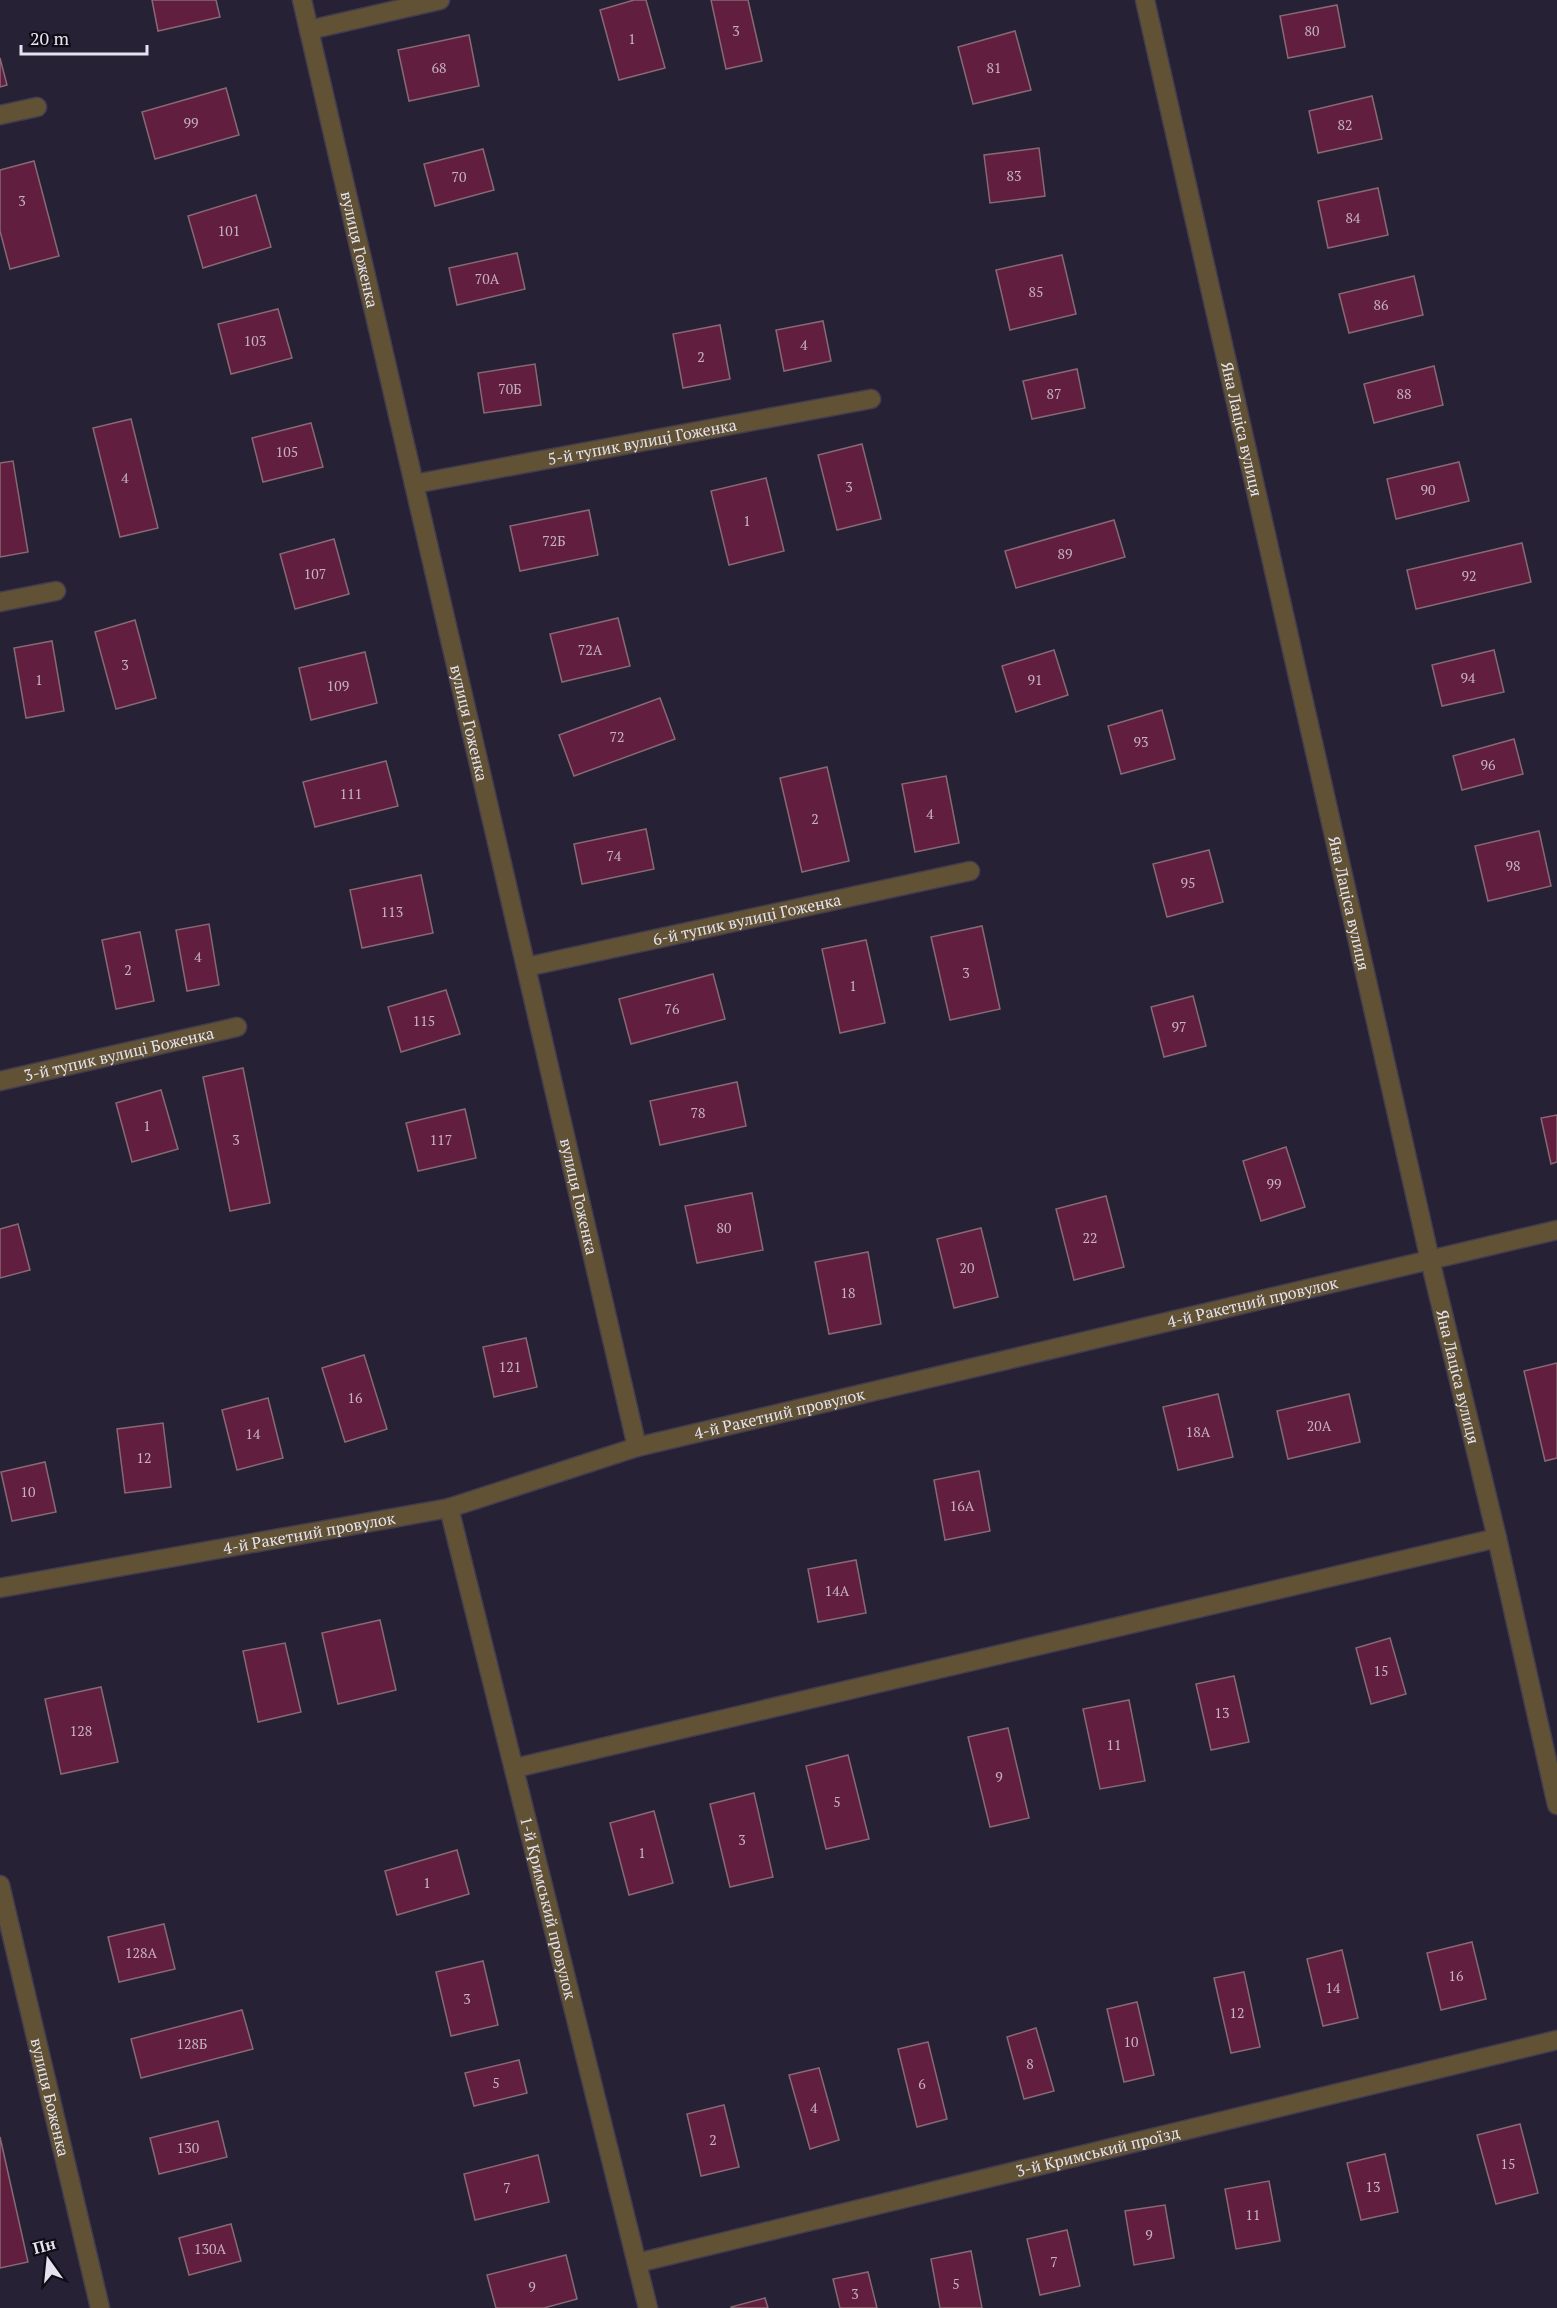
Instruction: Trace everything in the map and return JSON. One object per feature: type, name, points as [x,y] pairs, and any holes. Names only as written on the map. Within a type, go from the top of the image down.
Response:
[{"type":"street","name":"вулиця Гоженка","points":[[302,0],[637,1447]]},
{"type":"street","points":[[309,30],[440,0]]},
{"type":"street","name":"Яна Лаціса вулиця","points":[[1145,0],[1430,1260],[1497,1538],[1557,1805]]},
{"type":"street","points":[[0,115],[37,107]]},
{"type":"street","name":"5-й тупик вулиці Гоженка","points":[[414,484],[871,399]]},
{"type":"street","points":[[0,602],[56,591]]},
{"type":"street","name":"6-й тупик вулиці Гоженка","points":[[526,967],[970,871]]},
{"type":"street","name":"3-й тупик вулиці Боженка","points":[[0,1081],[237,1028]]},
{"type":"street","name":"4-й Ракетний провулок","points":[[0,1588],[449,1508],[637,1447],[1557,1230]]},
{"type":"street","name":"1-й Кримський провулок","points":[[449,1508],[648,2308]]},
{"type":"street","points":[[515,1768],[1497,1538]]},
{"type":"street","name":"вулиця Боженка","points":[[0,1885],[100,2308]]},
{"type":"street","name":"3-й Кримський проїзд","points":[[637,2263],[1557,2040]]},
{"type":"building","points":[[152,0],[216,0],[220,17],[158,31]]},
{"type":"building","points":[[634,0],[646,0],[665,68],[619,80],[600,10]]},
{"type":"building","points":[[711,0],[748,0],[762,61],[726,69]]},
{"type":"building","points":[[1337,5],[1345,47],[1288,58],[1280,16]]},
{"type":"building","points":[[1015,31],[1031,90],[973,104],[958,47]]},
{"type":"building","points":[[469,35],[479,86],[409,101],[398,50]]},
{"type":"building","points":[[0,58],[7,85],[0,87]]},
{"type":"building","points":[[226,88],[239,135],[155,159],[142,112]]},
{"type":"building","points":[[1372,96],[1382,139],[1318,153],[1309,111]]},
{"type":"building","points":[[1039,148],[1045,196],[990,203],[984,155]]},
{"type":"building","points":[[483,149],[494,190],[435,206],[424,164]]},
{"type":"building","points":[[34,161],[59,256],[10,269],[0,231],[0,170]]},
{"type":"building","points":[[1378,188],[1388,235],[1328,248],[1318,201]]},
{"type":"building","points":[[256,195],[271,247],[203,268],[188,216]]},
{"type":"building","points":[[517,253],[525,289],[457,305],[449,268]]},
{"type":"building","points":[[1062,255],[1076,314],[1010,330],[996,270]]},
{"type":"building","points":[[1414,276],[1423,315],[1349,333],[1339,294]]},
{"type":"building","points":[[278,309],[292,358],[231,374],[218,324]]},
{"type":"building","points":[[823,321],[831,361],[784,371],[776,330]]},
{"type":"building","points":[[720,325],[730,379],[683,388],[673,334]]},
{"type":"building","points":[[535,364],[541,405],[484,413],[478,373]]},
{"type":"building","points":[[1434,366],[1443,405],[1374,423],[1364,384]]},
{"type":"building","points":[[1077,369],[1085,408],[1032,419],[1023,381]]},
{"type":"building","points":[[131,419],[158,528],[120,537],[93,428]]},
{"type":"building","points":[[311,423],[323,467],[263,482],[252,438]]},
{"type":"building","points":[[862,444],[881,519],[837,530],[818,455]]},
{"type":"building","points":[[13,461],[28,552],[0,557],[0,463]]},
{"type":"building","points":[[1459,462],[1469,501],[1396,519],[1387,479]]},
{"type":"building","points":[[766,478],[784,551],[729,565],[711,491]]},
{"type":"building","points":[[589,510],[598,555],[520,571],[510,526]]},
{"type":"building","points":[[1114,520],[1125,557],[1016,588],[1005,551]]},
{"type":"building","points":[[334,539],[349,594],[295,609],[280,554]]},
{"type":"building","points":[[1522,543],[1531,582],[1416,609],[1407,570]]},
{"type":"building","points":[[618,618],[630,666],[562,682],[550,634]]},
{"type":"building","points":[[135,620],[156,698],[116,709],[95,632]]},
{"type":"building","points":[[52,641],[64,711],[26,718],[14,648]]},
{"type":"building","points":[[1054,650],[1068,695],[1016,712],[1002,666]]},
{"type":"building","points":[[1494,650],[1504,692],[1442,706],[1432,665]]},
{"type":"building","points":[[365,652],[377,703],[311,720],[299,668]]},
{"type":"building","points":[[660,698],[675,739],[574,776],[559,735]]},
{"type":"building","points":[[1162,710],[1175,759],[1121,774],[1108,726]]},
{"type":"building","points":[[1514,739],[1523,774],[1462,790],[1453,756]]},
{"type":"building","points":[[386,761],[398,806],[315,827],[303,782]]},
{"type":"building","points":[[827,767],[849,861],[802,872],[780,778]]},
{"type":"building","points":[[946,776],[959,843],[915,852],[902,784]]},
{"type":"building","points":[[646,829],[654,869],[582,884],[574,844]]},
{"type":"building","points":[[1539,831],[1551,886],[1488,901],[1475,846]]},
{"type":"building","points":[[1209,850],[1223,902],[1167,917],[1153,864]]},
{"type":"building","points":[[421,875],[433,933],[362,948],[350,890]]},
{"type":"building","points":[[209,924],[219,985],[187,991],[176,930]]},
{"type":"building","points":[[982,926],[1000,1009],[950,1020],[931,937]]},
{"type":"building","points":[[140,932],[154,1001],[116,1009],[102,940]]},
{"type":"building","points":[[866,940],[885,1023],[840,1033],[822,949]]},
{"type":"building","points":[[713,974],[725,1019],[631,1044],[619,999]]},
{"type":"building","points":[[446,990],[460,1034],[401,1052],[388,1007]]},
{"type":"building","points":[[1193,996],[1206,1046],[1164,1057],[1151,1007]]},
{"type":"building","points":[[243,1068],[270,1203],[230,1211],[203,1077]]},
{"type":"building","points":[[737,1082],[746,1126],[660,1145],[650,1101]]},
{"type":"building","points":[[161,1090],[178,1149],[132,1162],[116,1103]]},
{"type":"building","points":[[465,1109],[476,1158],[418,1171],[406,1123]]},
{"type":"building","points":[[1557,1115],[1557,1162],[1551,1164],[1541,1118]]},
{"type":"building","points":[[1286,1147],[1305,1207],[1261,1221],[1243,1161]]},
{"type":"building","points":[[752,1193],[763,1250],[697,1263],[685,1206]]},
{"type":"building","points":[[1106,1196],[1124,1267],[1074,1280],[1056,1209]]},
{"type":"building","points":[[18,1224],[30,1270],[0,1278],[0,1229]]},
{"type":"building","points":[[981,1228],[998,1297],[954,1308],[937,1239]]},
{"type":"building","points":[[868,1252],[881,1324],[829,1334],[815,1262]]},
{"type":"building","points":[[526,1338],[537,1387],[494,1397],[483,1347]]},
{"type":"building","points":[[364,1355],[387,1429],[345,1442],[322,1368]]},
{"type":"building","points":[[1557,1363],[1557,1458],[1545,1461],[1524,1371]]},
{"type":"building","points":[[1218,1394],[1233,1457],[1178,1470],[1163,1407]]},
{"type":"building","points":[[1349,1394],[1360,1442],[1288,1459],[1277,1411]]},
{"type":"building","points":[[268,1398],[283,1458],[237,1470],[222,1410]]},
{"type":"building","points":[[163,1423],[171,1487],[125,1493],[117,1429]]},
{"type":"building","points":[[45,1462],[56,1512],[12,1521],[1,1472]]},
{"type":"building","points":[[979,1471],[990,1531],[945,1540],[934,1480]]},
{"type":"building","points":[[856,1560],[866,1613],[818,1622],[808,1569]]},
{"type":"building","points":[[380,1620],[396,1690],[338,1704],[322,1633]]},
{"type":"building","points":[[1390,1638],[1406,1694],[1371,1704],[1356,1648]]},
{"type":"building","points":[[285,1643],[301,1712],[258,1722],[243,1651]]},
{"type":"building","points":[[1234,1676],[1249,1742],[1211,1750],[1196,1684]]},
{"type":"building","points":[[101,1687],[118,1762],[61,1774],[45,1699]]},
{"type":"building","points":[[1129,1700],[1145,1781],[1100,1789],[1083,1709]]},
{"type":"building","points":[[1008,1728],[1029,1818],[990,1827],[968,1737]]},
{"type":"building","points":[[848,1755],[869,1839],[826,1849],[806,1766]]},
{"type":"building","points":[[754,1793],[773,1877],[730,1887],[710,1804]]},
{"type":"building","points":[[654,1811],[673,1883],[629,1895],[610,1823]]},
{"type":"building","points":[[457,1850],[469,1894],[397,1915],[385,1871]]},
{"type":"building","points":[[164,1924],[175,1969],[119,1982],[108,1937]]},
{"type":"building","points":[[1472,1942],[1486,1999],[1441,2010],[1427,1953]]},
{"type":"building","points":[[1342,1950],[1358,2018],[1323,2026],[1307,1959]]},
{"type":"building","points":[[483,1961],[498,2025],[451,2036],[436,1972]]},
{"type":"building","points":[[1244,1972],[1260,2047],[1231,2053],[1214,1978]]},
{"type":"building","points":[[1137,2002],[1154,2075],[1124,2082],[1107,2009]]},
{"type":"building","points":[[242,2010],[253,2049],[141,2078],[131,2039]]},
{"type":"building","points":[[1036,2028],[1054,2091],[1024,2099],[1007,2037]]},
{"type":"building","points":[[928,2042],[947,2119],[917,2127],[898,2049]]},
{"type":"building","points":[[519,2060],[527,2093],[474,2106],[465,2073]]},
{"type":"building","points":[[819,2068],[839,2140],[810,2149],[789,2075]]},
{"type":"building","points":[[724,2105],[739,2167],[701,2176],[687,2114]]},
{"type":"building","points":[[218,2121],[227,2157],[159,2174],[150,2138]]},
{"type":"building","points":[[1520,2124],[1538,2193],[1496,2204],[1477,2135]]},
{"type":"building","points":[[0,2137],[28,2262],[0,2268]]},
{"type":"building","points":[[1385,2154],[1398,2212],[1361,2220],[1347,2163]]},
{"type":"building","points":[[538,2155],[549,2202],[475,2220],[464,2174]]},
{"type":"building","points":[[1269,2181],[1280,2241],[1236,2249],[1225,2189]]},
{"type":"building","points":[[1165,2205],[1174,2258],[1134,2265],[1125,2211]]},
{"type":"building","points":[[231,2224],[241,2261],[189,2275],[179,2238]]},
{"type":"building","points":[[1067,2230],[1080,2286],[1040,2295],[1027,2239]]},
{"type":"building","points":[[971,2251],[982,2308],[940,2308],[931,2259]]},
{"type":"building","points":[[566,2255],[577,2299],[544,2308],[496,2308],[487,2275]]},
{"type":"building","points":[[868,2272],[877,2308],[840,2308],[833,2279]]},
{"type":"building","points":[[765,2298],[768,2308],[731,2308],[731,2307]]}]
